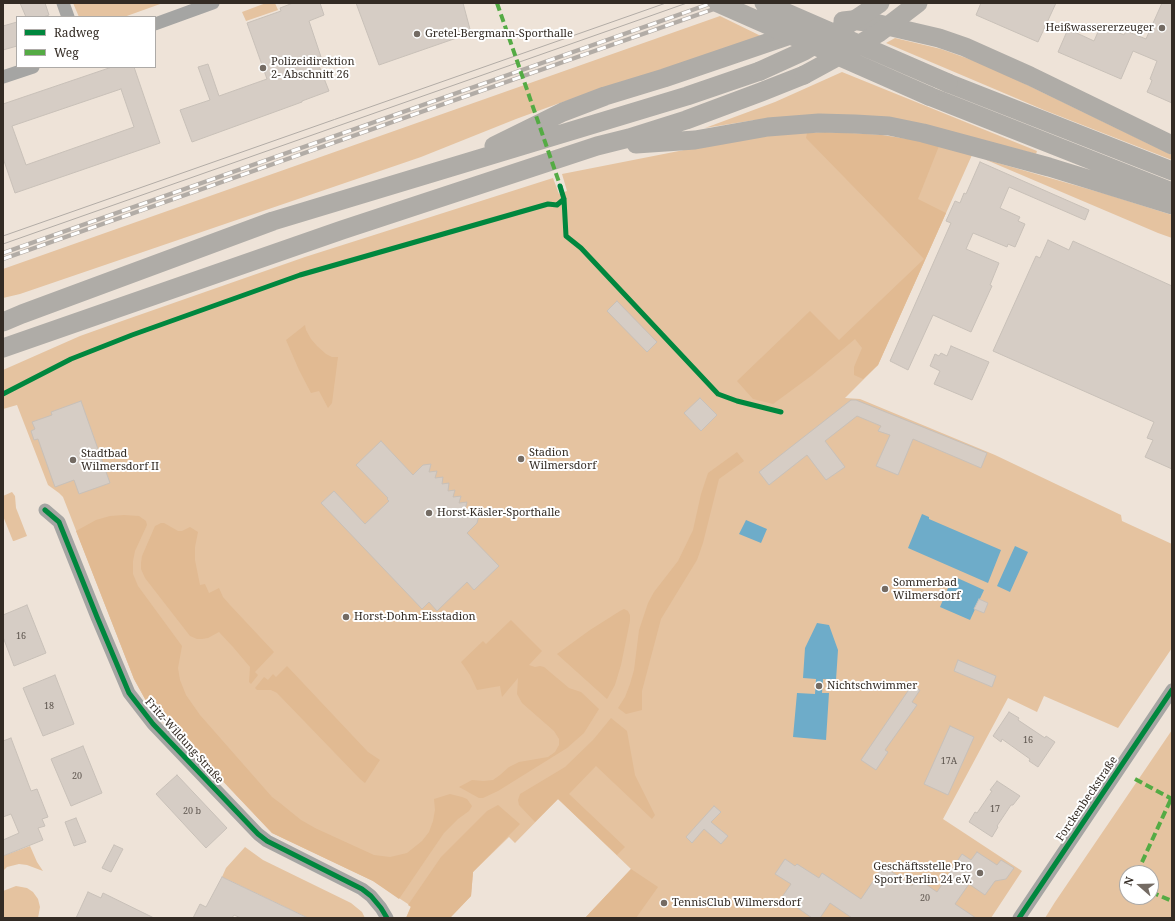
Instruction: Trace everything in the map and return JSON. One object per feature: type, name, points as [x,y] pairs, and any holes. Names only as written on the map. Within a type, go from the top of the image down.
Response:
[{"type":"highway","points":[[718,3],[929,96],[1172,192]]},
{"type":"highway","points":[[764,3],[948,84],[1172,171]]},
{"type":"highway","points":[[3,322],[273,222],[687,96],[760,71],[804,51],[880,3]]},
{"type":"highway","points":[[3,348],[342,230],[596,146],[629,138],[686,120],[761,92],[804,75],[850,50],[880,32],[918,3]]},
{"type":"highway","points":[[445,170],[563,112],[605,96],[664,78],[811,28],[852,20],[913,31],[965,47],[1030,76],[1172,145]]},
{"type":"highway","points":[[596,146],[695,140],[768,127],[819,123],[889,126],[923,133],[1042,165],[1172,205]]},
{"type":"highway","points":[[3,314],[22,314]]},
{"type":"highway","points":[[3,362],[64,327]]},
{"type":"street","points":[[63,3],[68,16]]},
{"type":"street","points":[[156,24],[213,3]]},
{"type":"street","points":[[3,78],[30,68]]},
{"type":"street","name":"Fritz-Wildung-Straße","points":[[45,510],[59,522],[129,693],[153,724],[258,834],[267,841],[362,889],[381,908],[387,918]]},
{"type":"street","name":"Forckenbeckstraße","points":[[1019,918],[1172,690]]},
{"type":"shaded area","points":[[73,3],[163,3],[127,16],[79,16]]},
{"type":"shaded area","points":[[266,3],[275,3],[278,10],[246,21],[242,12]]},
{"type":"shaded area","points":[[720,16],[763,37],[557,104],[421,157],[20,294],[3,298],[3,269]]},
{"type":"shaded area","points":[[895,38],[941,49],[986,65],[1172,155],[1172,160],[1044,110],[886,43]]},
{"type":"shaded area","points":[[842,72],[1037,151],[1036,154],[920,124],[755,120],[705,128],[775,102]]},
{"type":"shaded area","points":[[825,132],[881,135],[914,140],[939,146],[918,199],[946,213],[878,365],[863,379],[854,375],[854,367],[862,348],[855,339],[811,376],[773,404],[753,399],[737,381],[810,311],[839,340],[924,259],[806,138],[807,133]]},
{"type":"shaded area","points":[[796,133],[853,133],[881,135],[914,140],[972,155],[878,365],[845,398],[860,399],[995,455],[1121,515],[1122,521],[1172,544],[1172,648],[1118,728],[1044,696],[1037,712],[1008,698],[943,819],[1022,871],[991,918],[585,918],[631,869],[558,799],[515,843],[509,837],[473,872],[471,896],[450,918],[406,918],[411,906],[373,881],[272,833],[145,699],[134,679],[63,497],[48,485],[17,405],[3,409],[3,370],[80,336],[305,257],[553,178],[559,194],[567,191],[562,174],[740,139]]},
{"type":"shaded area","points":[[984,159],[1172,215],[1172,238],[1158,233]]},
{"type":"shaded area","points":[[305,325],[311,339],[317,346],[326,354],[332,357],[338,357],[332,403],[328,408],[319,391],[311,393],[286,340]]},
{"type":"shaded area","points":[[737,452],[744,461],[719,479],[703,543],[697,560],[661,619],[642,691],[642,710],[626,714],[618,708],[625,697],[634,670],[639,630],[648,603],[654,592],[678,561],[693,530],[701,494],[708,473]]},
{"type":"shaded area","points":[[12,492],[15,496],[16,508],[27,536],[14,541],[3,516],[3,496]]},
{"type":"shaded area","points":[[110,516],[139,516],[146,521],[147,525],[135,551],[133,574],[138,586],[182,646],[178,668],[180,680],[186,695],[200,715],[272,797],[301,820],[315,828],[374,855],[390,857],[407,853],[422,841],[429,832],[435,810],[434,799],[450,794],[467,799],[472,806],[469,811],[458,819],[444,833],[399,899],[373,881],[272,833],[145,699],[134,679],[76,531],[96,520]]},
{"type":"shaded area","points":[[164,523],[178,531],[182,531],[190,527],[198,532],[195,547],[195,560],[200,585],[205,584],[209,593],[219,588],[223,597],[274,652],[255,672],[258,675],[251,684],[249,682],[250,667],[219,632],[208,638],[202,639],[197,639],[190,636],[145,578],[141,569],[142,556],[155,526]]},
{"type":"shaded area","points":[[624,609],[628,611],[630,615],[630,621],[621,665],[615,685],[607,699],[557,654],[590,630]]},
{"type":"shaded area","points":[[511,620],[542,651],[529,665],[544,667],[569,688],[581,692],[599,709],[584,733],[567,748],[498,791],[483,798],[479,798],[459,787],[472,780],[493,780],[509,767],[519,762],[548,757],[555,752],[559,745],[559,739],[554,731],[522,703],[517,694],[518,678],[502,697],[500,686],[477,690],[470,675],[461,662],[483,641],[486,644]]},
{"type":"shaded area","points":[[287,666],[368,752],[380,760],[365,783],[277,693],[271,690],[257,690],[255,688],[264,677],[268,680],[273,674],[276,677]]},
{"type":"shaded area","points":[[611,718],[627,731],[635,775],[655,815],[652,819],[596,766],[569,794],[625,847],[617,855],[558,799],[535,822],[519,805],[518,800],[520,794],[565,767],[593,740]]},
{"type":"shaded area","points":[[1172,730],[1172,918],[1045,918],[1055,902]]},
{"type":"shaded area","points":[[498,805],[520,824],[473,872],[471,896],[450,918],[406,918],[411,907],[408,905],[441,857],[487,811]]},
{"type":"shaded area","points":[[30,846],[43,871],[27,865],[19,864],[7,867],[3,871],[3,856]]},
{"type":"shaded area","points":[[245,847],[263,860],[351,903],[362,912],[365,918],[308,918],[222,877],[226,868]]},
{"type":"shaded area","points":[[631,869],[658,887],[636,918],[585,918]]},
{"type":"shaded area","points":[[16,886],[27,888],[33,892],[38,899],[40,907],[38,918],[3,918],[3,891]]},
{"type":"water","points":[[922,514],[929,517],[929,519],[1001,550],[988,583],[908,548]]},
{"type":"water","points":[[746,520],[767,529],[761,543],[739,534]]},
{"type":"water","points":[[1015,546],[1028,552],[1010,592],[997,586]]},
{"type":"water","points":[[953,576],[984,590],[970,620],[940,607]]},
{"type":"water","name":"Nichtschwimmer","points":[[817,623],[829,625],[838,650],[836,680],[823,679],[822,693],[829,693],[826,740],[793,737],[797,693],[815,694],[816,679],[803,678],[805,648]]},
{"type":"building","points":[[20,3],[45,3],[49,15],[46,16],[26,16]]},
{"type":"building","points":[[293,3],[320,3],[324,15],[309,21],[321,57],[316,58],[329,91],[192,142],[180,110],[210,100],[198,67],[208,64],[219,96],[267,79],[247,23],[281,11],[280,8]]},
{"type":"building","name":"Gretel-Bergmann-Sporthalle","points":[[356,3],[463,3],[471,33],[379,65]]},
{"type":"building","points":[[981,3],[1056,3],[1038,42],[976,15]]},
{"type":"building","points":[[1162,3],[1172,3],[1172,103],[1147,92],[1157,61],[1133,51],[1121,79],[1058,52],[1068,29],[1094,41],[1101,25],[1124,35],[1126,31],[1146,39]]},
{"type":"building","points":[[16,22],[16,46],[3,50],[3,26]]},
{"type":"building","points":[[109,68],[134,68],[160,143],[15,193],[3,158],[3,104]],"holes":[[[121,89],[134,127],[26,165],[12,126]]]},
{"type":"building","points":[[980,162],[1089,210],[1085,220],[1009,187],[1000,208],[1020,217],[1018,221],[1025,224],[1015,247],[1008,244],[1007,247],[973,233],[966,249],[999,263],[990,285],[992,286],[971,332],[933,315],[908,370],[890,361],[951,223],[946,221],[955,201],[960,203],[964,193],[966,194]]},
{"type":"building","points":[[1048,240],[1069,250],[1073,241],[1172,286],[1172,469],[1145,457],[1153,440],[1147,438],[1154,422],[993,351],[1036,256],[1040,258]]},
{"type":"building","points":[[617,301],[657,342],[647,352],[607,311]]},
{"type":"building","points":[[951,346],[989,362],[972,400],[934,384],[940,371],[930,366],[935,354],[939,356],[941,353],[947,356]]},
{"type":"building","points":[[700,398],[717,415],[701,431],[684,413]]},
{"type":"building","points":[[851,400],[856,400],[987,453],[981,468],[913,439],[898,475],[876,466],[890,435],[878,431],[881,426],[857,416],[825,441],[845,467],[826,480],[807,455],[769,485],[759,472]]},
{"type":"building","name":"Stadtbad Wilmersdorf II","points":[[81,401],[110,483],[79,494],[74,480],[55,487],[38,439],[34,440],[31,431],[35,429],[32,422],[52,415],[51,412]]},
{"type":"building","points":[[381,441],[413,475],[423,465],[431,464],[429,472],[437,471],[435,478],[443,477],[442,484],[449,483],[448,491],[455,490],[453,497],[461,496],[459,503],[467,502],[465,510],[473,508],[471,516],[479,515],[477,523],[467,533],[499,566],[474,590],[467,582],[437,611],[429,602],[422,609],[321,503],[334,491],[365,524],[389,501],[387,499],[388,498],[356,465]]},
{"type":"building","points":[[979,599],[988,603],[984,613],[974,609]]},
{"type":"building","points":[[27,605],[46,653],[14,666],[3,637],[3,615]]},
{"type":"building","points":[[958,660],[996,676],[992,687],[954,671]]},
{"type":"building","points":[[55,675],[74,724],[43,736],[23,688]]},
{"type":"building","points":[[912,685],[920,690],[912,702],[917,705],[885,750],[888,752],[876,770],[861,760]]},
{"type":"building","points":[[1009,712],[1019,718],[1018,720],[1045,738],[1046,736],[1055,742],[1038,767],[1029,761],[1030,759],[1002,739],[1001,742],[993,736]]},
{"type":"building","points":[[950,726],[974,737],[948,795],[924,784]]},
{"type":"building","points":[[11,738],[31,791],[37,789],[48,817],[42,819],[45,826],[38,828],[43,840],[3,856],[3,840],[19,833],[11,814],[3,817],[3,741]]},
{"type":"building","points":[[83,746],[102,793],[71,806],[51,759]]},
{"type":"building","points":[[177,775],[227,828],[206,848],[156,794]]},
{"type":"building","points":[[997,781],[1020,796],[1013,805],[1011,805],[997,826],[998,827],[992,837],[969,822],[975,812],[977,813]]},
{"type":"building","points":[[714,806],[721,812],[711,822],[728,836],[721,844],[704,829],[692,843],[686,837]]},
{"type":"building","points":[[76,818],[86,842],[74,846],[65,822]]},
{"type":"building","points":[[114,845],[123,849],[111,872],[102,868]]},
{"type":"building","points":[[977,852],[997,865],[1001,860],[1014,868],[1006,879],[995,881],[985,895],[969,884],[955,904],[976,918],[852,918],[830,903],[820,918],[812,918],[782,897],[791,884],[775,874],[785,859],[795,866],[797,864],[819,878],[822,873],[861,899],[882,868],[888,872],[889,870],[912,886],[917,878],[937,892],[962,854],[971,860]]},
{"type":"building","points":[[222,877],[308,918],[241,918],[234,915],[232,918],[193,918],[200,904],[206,907]]},
{"type":"building","points":[[88,892],[101,898],[103,893],[154,918],[76,918]]},
{"type":"tram line","points":[[3,236],[666,3]]},
{"type":"tram line","points":[[3,244],[687,3]]},
{"type":"railway","points":[[3,253],[712,3]]},
{"type":"railway","points":[[3,259],[731,3]]},
{"type":"marked path","points":[[497,3],[561,188]]},
{"type":"marked path","points":[[1135,779],[1172,799]]},
{"type":"marked path","points":[[1141,865],[1171,799]]},
{"type":"marked path","points":[[1159,895],[1172,901]]},
{"type":"cycle path","points":[[560,186],[564,199],[566,236],[581,248],[718,394],[737,401],[781,412]]},
{"type":"cycle path","points":[[3,394],[71,359],[132,335],[300,275],[548,204],[557,205],[564,199]]},
{"type":"cycle path","points":[[45,510],[59,522],[129,693],[153,724],[258,834],[267,841],[362,889],[371,896],[387,918]]},
{"type":"cycle path","points":[[1019,918],[1172,690]]},
{"type":"place","name":"Heißwassererzeuger","points":[[1162,28]]},
{"type":"place","name":"Gretel-Bergmann-Sporthalle","points":[[417,34]]},
{"type":"place","name":"Polizeidirektion 2- Abschnitt 26","points":[[263,68]]},
{"type":"place","name":"Stadion Wilmersdorf","points":[[521,459]]},
{"type":"place","name":"Stadtbad Wilmersdorf II","points":[[73,460]]},
{"type":"place","name":"Horst-Käsler-Sporthalle","points":[[429,513]]},
{"type":"place","name":"Sommerbad Wilmersdorf","points":[[885,589]]},
{"type":"place","name":"Horst-Dohm-Eisstadion","points":[[346,617]]},
{"type":"place","name":"Nichtschwimmer","points":[[819,686]]},
{"type":"place","name":"Geschäftsstelle Pro Sport Berlin 24 e.V.","points":[[980,873]]},
{"type":"place","name":"TennisClub Wilmersdorf","points":[[664,903]]}]
